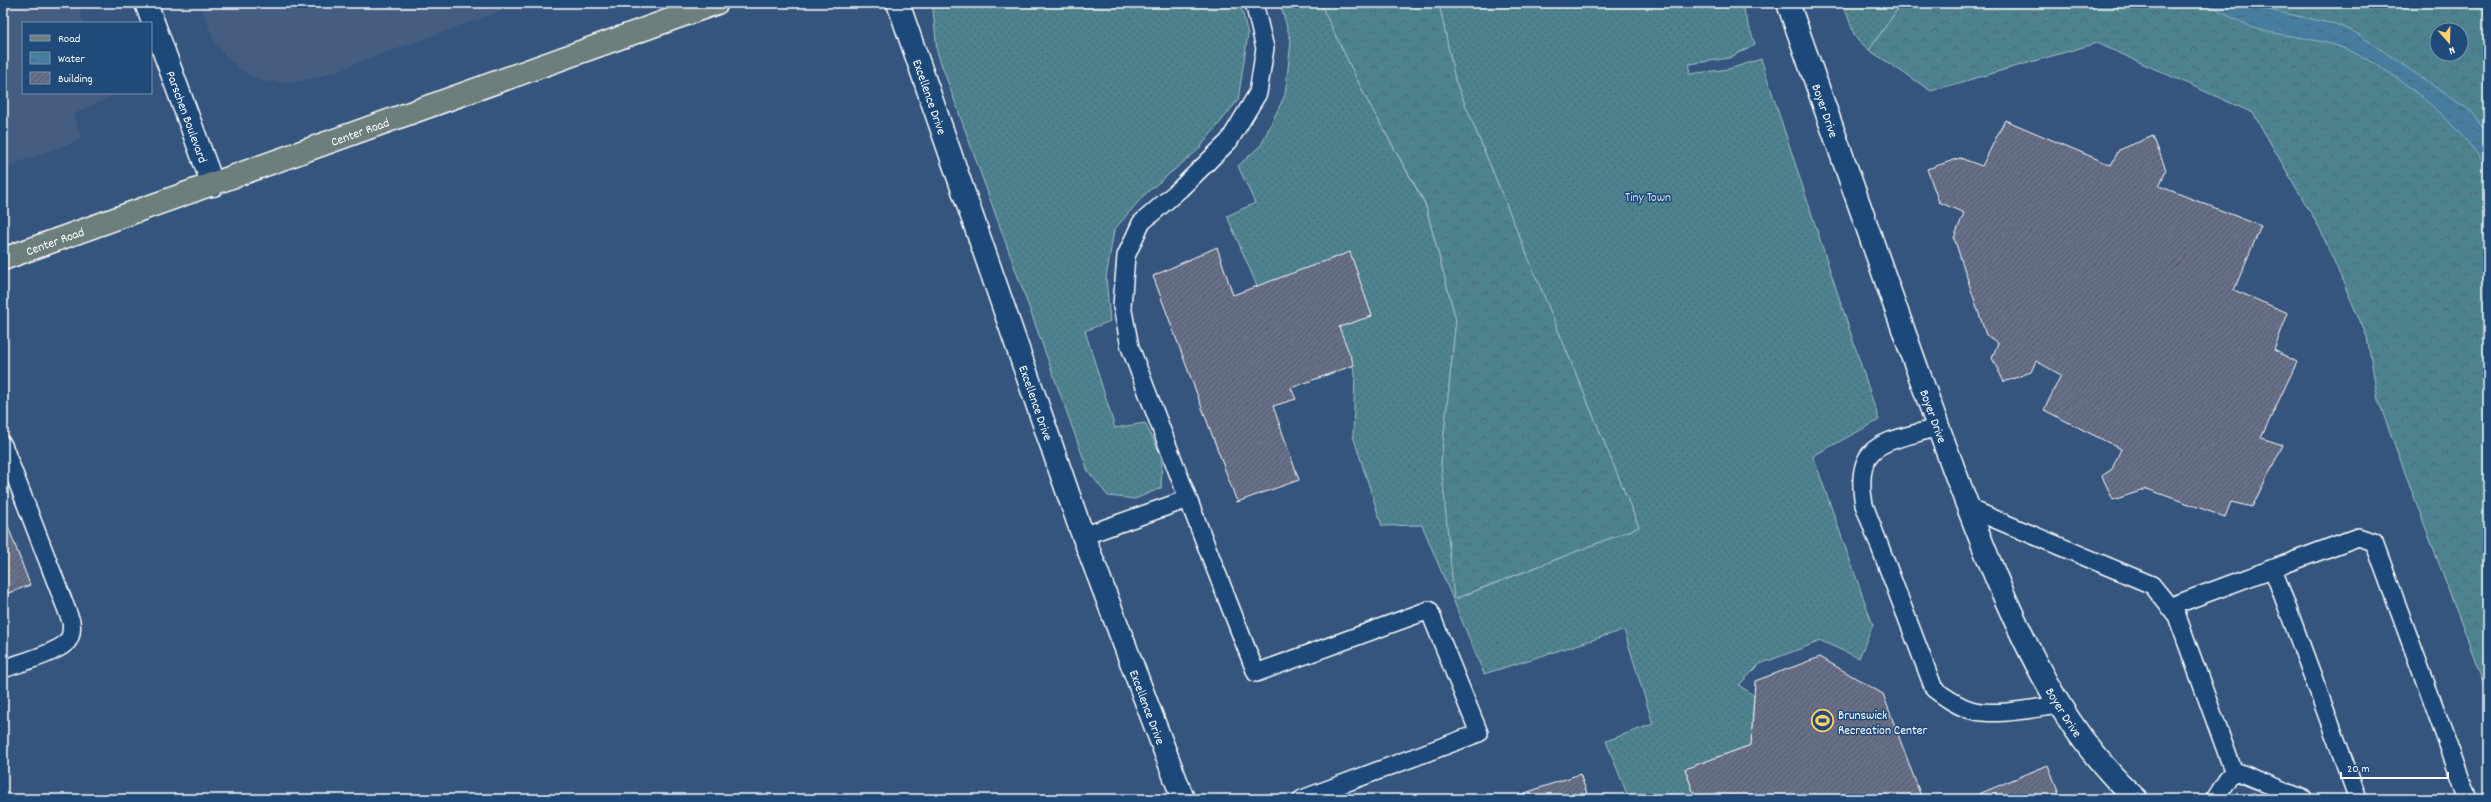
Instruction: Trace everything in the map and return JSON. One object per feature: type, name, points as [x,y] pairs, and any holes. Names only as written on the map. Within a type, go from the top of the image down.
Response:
[{"type":"main road","name":"Center Road","points":[[3,259],[213,185],[717,3]]},
{"type":"street","name":"Parschen Boulevard","points":[[146,3],[213,185]]},
{"type":"street","name":"Excellence Drive","points":[[898,3],[1083,536],[1183,799]]},
{"type":"street","name":"Boyer Drive","points":[[1788,3],[1966,507],[2031,655],[2058,705],[2113,778],[2136,799]]},
{"type":"lane","points":[[1254,3],[1265,48],[1258,93],[1230,141],[1180,189],[1141,223],[1126,256],[1122,306],[1130,348],[1256,673],[1429,610],[1479,733],[1302,799]]},
{"type":"lane","points":[[1938,427],[1874,448],[1865,458],[1861,489],[1864,505],[1934,689],[1946,699],[1975,711],[1990,712],[2058,705]]},
{"type":"lane","points":[[3,445],[71,621],[72,632],[67,642],[56,649],[3,668]]},
{"type":"lane","points":[[1083,536],[1188,499]]},
{"type":"lane","points":[[1966,507],[2152,585],[2177,616],[2234,770],[2304,799]]},
{"type":"lane","points":[[2169,607],[2358,537],[2374,542],[2468,799]]},
{"type":"lane","points":[[2273,568],[2358,799]]},
{"type":"lane","points":[[2215,799],[2234,770]]},
{"type":"shaded area","points":[[3,3],[77,3],[84,22],[22,22],[22,94],[110,94],[111,97],[73,114],[82,139],[3,168]]},
{"type":"shaded area","points":[[200,3],[523,3],[316,78],[288,83],[261,81],[244,72],[226,57],[214,41]]},
{"type":"green space","points":[[939,3],[1240,3],[1248,34],[1238,100],[1198,150],[1144,195],[1114,230],[1106,278],[1110,321],[1085,331],[1115,428],[1145,423],[1162,457],[1161,488],[1135,499],[1108,496],[1088,471],[937,52],[933,9]]},
{"type":"green space","name":"Tiny Town","points":[[1280,3],[1320,3],[1367,100],[1425,204],[1456,320],[1441,463],[1455,599],[1639,527],[1455,80],[1439,3],[1741,3],[1755,44],[1729,58],[1690,64],[1689,74],[1729,69],[1761,59],[1879,420],[1813,456],[1873,625],[1859,658],[1821,641],[1760,664],[1739,685],[1754,696],[1751,745],[1685,769],[1696,799],[1629,799],[1606,741],[1653,724],[1624,630],[1484,674],[1422,525],[1382,526],[1353,436],[1355,373],[1339,327],[1257,286],[1227,216],[1255,203],[1238,166],[1261,145],[1285,95],[1291,41]]},
{"type":"green space","points":[[1320,3],[1439,3],[1455,80],[1639,527],[1454,599],[1441,463],[1456,320],[1425,203],[1367,100]]},
{"type":"green space","points":[[1843,3],[1902,3],[1869,50],[1855,37]]},
{"type":"green space","points":[[1902,3],[2488,3],[2488,695],[2378,400],[2367,337],[2320,229],[2253,113],[2097,43],[1931,91],[1869,50]]},
{"type":"water","points":[[2206,3],[2247,3],[2255,7],[2335,24],[2355,32],[2472,112],[2488,135],[2488,169],[2460,133],[2424,99],[2384,69],[2343,48],[2253,28]]},
{"type":"building","points":[[2005,120],[2111,165],[2119,150],[2153,136],[2166,170],[2159,186],[2261,226],[2234,290],[2288,313],[2274,350],[2297,362],[2261,438],[2283,445],[2252,507],[2231,502],[2225,517],[2147,489],[2113,500],[2102,476],[2112,469],[2121,449],[2044,410],[2061,375],[2036,361],[2031,372],[2004,382],[1992,358],[1998,343],[1986,335],[1954,238],[1964,213],[1939,202],[1927,169],[1960,158],[1982,166]]},
{"type":"building","points":[[1217,247],[1233,295],[1350,252],[1372,316],[1339,327],[1354,365],[1291,388],[1296,399],[1273,406],[1299,480],[1237,502],[1153,276]]},
{"type":"building","points":[[3,513],[30,585],[3,595]]},
{"type":"building","name":"Brunswick Recreation Center","points":[[1820,657],[1883,694],[1922,799],[1696,799],[1685,769],[1751,745],[1755,681]]},
{"type":"building","points":[[2048,765],[2061,798],[1967,799],[2017,778]]},
{"type":"building","points":[[1580,774],[1589,799],[1508,799]]},
{"type":"place","name":"Brunswick Recreation Center","points":[[1823,721]]}]
